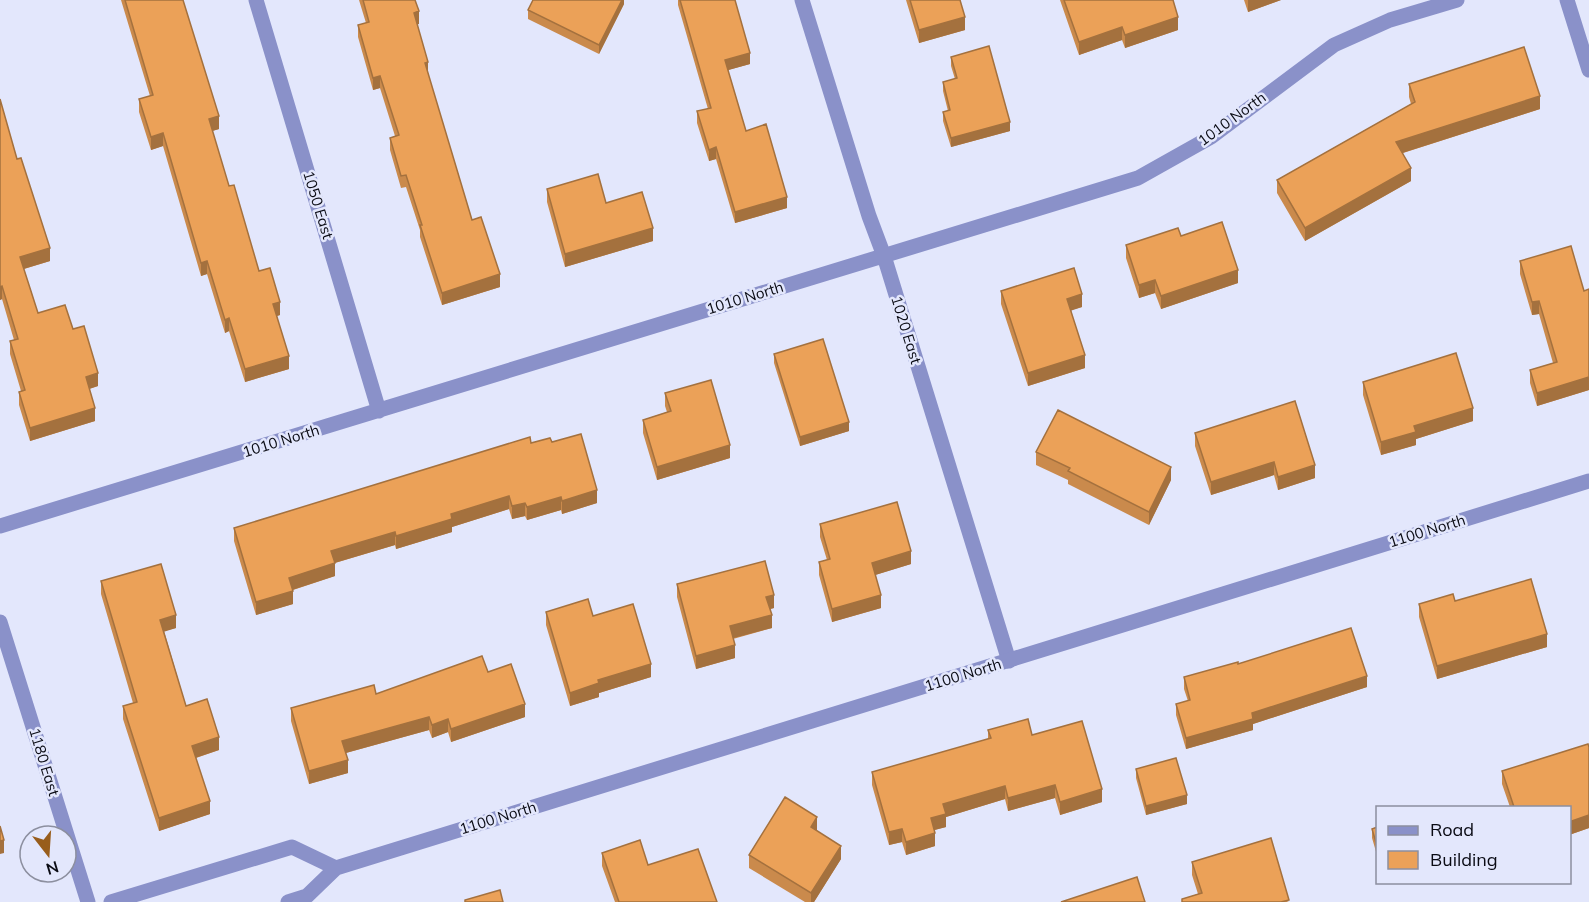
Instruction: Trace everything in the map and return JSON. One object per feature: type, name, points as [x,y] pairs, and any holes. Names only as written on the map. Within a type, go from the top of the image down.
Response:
[{"type":"street","name":"1050 East","points":[[256,0],[379,411]]},
{"type":"street","name":"1020 East","points":[[802,0],[1009,661]]},
{"type":"street","name":"1010 North","points":[[0,526],[1138,178],[1211,137],[1334,45],[1390,20],[1457,0]]},
{"type":"street","points":[[1567,0],[1589,70]]},
{"type":"street","name":"1100 North","points":[[288,902],[307,896],[336,868],[1589,481]]},
{"type":"street","name":"1180 East","points":[[0,622],[88,902]]},
{"type":"street","points":[[111,902],[292,847],[336,868]]},
{"type":"building","points":[[125,0],[183,0],[219,116],[209,119],[229,186],[234,185],[259,271],[270,268],[280,302],[273,304],[289,356],[245,369],[229,318],[225,320],[207,261],[201,263],[163,133],[151,137],[139,99],[153,95]]},
{"type":"building","points":[[363,0],[415,0],[419,11],[414,13],[428,62],[425,63],[472,220],[481,217],[500,274],[442,293],[406,175],[401,176],[390,138],[399,135],[380,76],[373,78],[358,25],[369,22]]},
{"type":"building","points":[[533,0],[622,0],[599,45],[528,10]]},
{"type":"building","points":[[680,0],[735,0],[750,53],[725,60],[746,131],[766,124],[787,197],[735,212],[716,147],[709,150],[697,111],[711,108]]},
{"type":"building","points":[[910,0],[960,0],[965,17],[919,30]]},
{"type":"building","points":[[1064,0],[1173,0],[1178,17],[1125,35],[1122,27],[1079,42]]},
{"type":"building","points":[[989,46],[1010,122],[951,138],[943,112],[950,110],[943,82],[957,78],[951,57]]},
{"type":"building","points":[[1524,47],[1540,96],[1396,142],[1411,168],[1305,228],[1277,180],[1415,102],[1409,84]]},
{"type":"building","points":[[0,99],[17,159],[21,158],[50,248],[20,257],[38,313],[65,305],[73,329],[84,326],[98,373],[86,377],[95,408],[30,428],[19,392],[25,390],[10,341],[18,339],[2,286],[0,287]]},
{"type":"building","points":[[598,174],[606,203],[642,192],[653,228],[565,254],[547,189]]},
{"type":"building","points":[[1222,222],[1238,270],[1161,296],[1155,280],[1139,285],[1126,245],[1178,228],[1181,236]]},
{"type":"building","points":[[1571,246],[1584,291],[1589,289],[1589,377],[1537,393],[1530,370],[1557,362],[1539,301],[1532,302],[1520,261]]},
{"type":"building","points":[[1074,268],[1082,294],[1067,299],[1085,355],[1028,373],[1001,291]]},
{"type":"building","points":[[823,339],[849,422],[800,437],[774,354]]},
{"type":"building","points":[[1456,353],[1473,408],[1414,426],[1416,432],[1381,442],[1363,382]]},
{"type":"building","points":[[711,380],[730,445],[657,467],[643,420],[671,411],[665,393]]},
{"type":"building","points":[[1295,401],[1315,465],[1278,477],[1274,462],[1211,482],[1195,433]]},
{"type":"building","points":[[1058,410],[1171,467],[1149,512],[1068,471],[1070,468],[1036,452]]},
{"type":"building","points":[[581,434],[597,490],[562,501],[561,497],[527,507],[525,503],[512,506],[509,496],[451,514],[452,519],[396,536],[395,532],[331,551],[335,563],[289,578],[293,591],[256,602],[234,528],[530,437],[531,443],[550,438],[552,442]]},
{"type":"building","points":[[897,502],[911,551],[872,563],[881,595],[832,609],[819,562],[830,559],[820,524]]},
{"type":"building","points":[[765,561],[774,595],[766,597],[772,615],[730,626],[735,645],[696,656],[677,584]]},
{"type":"building","points":[[161,564],[176,615],[160,620],[186,706],[207,699],[219,737],[192,746],[210,801],[159,818],[123,706],[137,702],[101,581]]},
{"type":"building","points":[[1531,579],[1547,634],[1437,666],[1419,604],[1453,594],[1455,601]]},
{"type":"building","points":[[588,599],[593,616],[633,604],[651,664],[598,680],[599,683],[570,693],[546,612]]},
{"type":"building","points":[[1351,628],[1367,676],[1252,713],[1253,719],[1186,738],[1176,704],[1190,700],[1184,677],[1238,662],[1238,664]]},
{"type":"building","points":[[482,656],[488,672],[511,664],[525,704],[451,729],[448,719],[432,725],[429,717],[342,741],[348,760],[309,771],[291,708],[374,685],[376,694]]},
{"type":"building","points":[[1028,719],[1032,735],[1082,721],[1102,789],[1060,802],[1055,785],[1008,798],[1005,786],[943,804],[946,814],[931,818],[935,833],[906,842],[902,829],[889,832],[872,772],[991,738],[988,730]]},
{"type":"building","points":[[1588,744],[1589,815],[1571,821],[1571,806],[1514,806],[1502,771]]},
{"type":"building","points":[[1176,758],[1187,795],[1146,806],[1136,769]]},
{"type":"building","points":[[785,797],[817,817],[811,827],[841,846],[811,893],[749,855]]},
{"type":"building","points":[[0,826],[4,840],[0,841]]},
{"type":"building","points":[[1376,827],[1376,843],[1372,829]]},
{"type":"building","points":[[1271,838],[1289,900],[1281,902],[1182,902],[1182,899],[1202,893],[1192,862]]},
{"type":"building","points":[[640,840],[648,865],[698,849],[717,902],[619,902],[602,853]]},
{"type":"building","points":[[1137,877],[1145,902],[1061,902]]},
{"type":"building","points":[[500,890],[503,902],[465,902],[465,900]]}]
